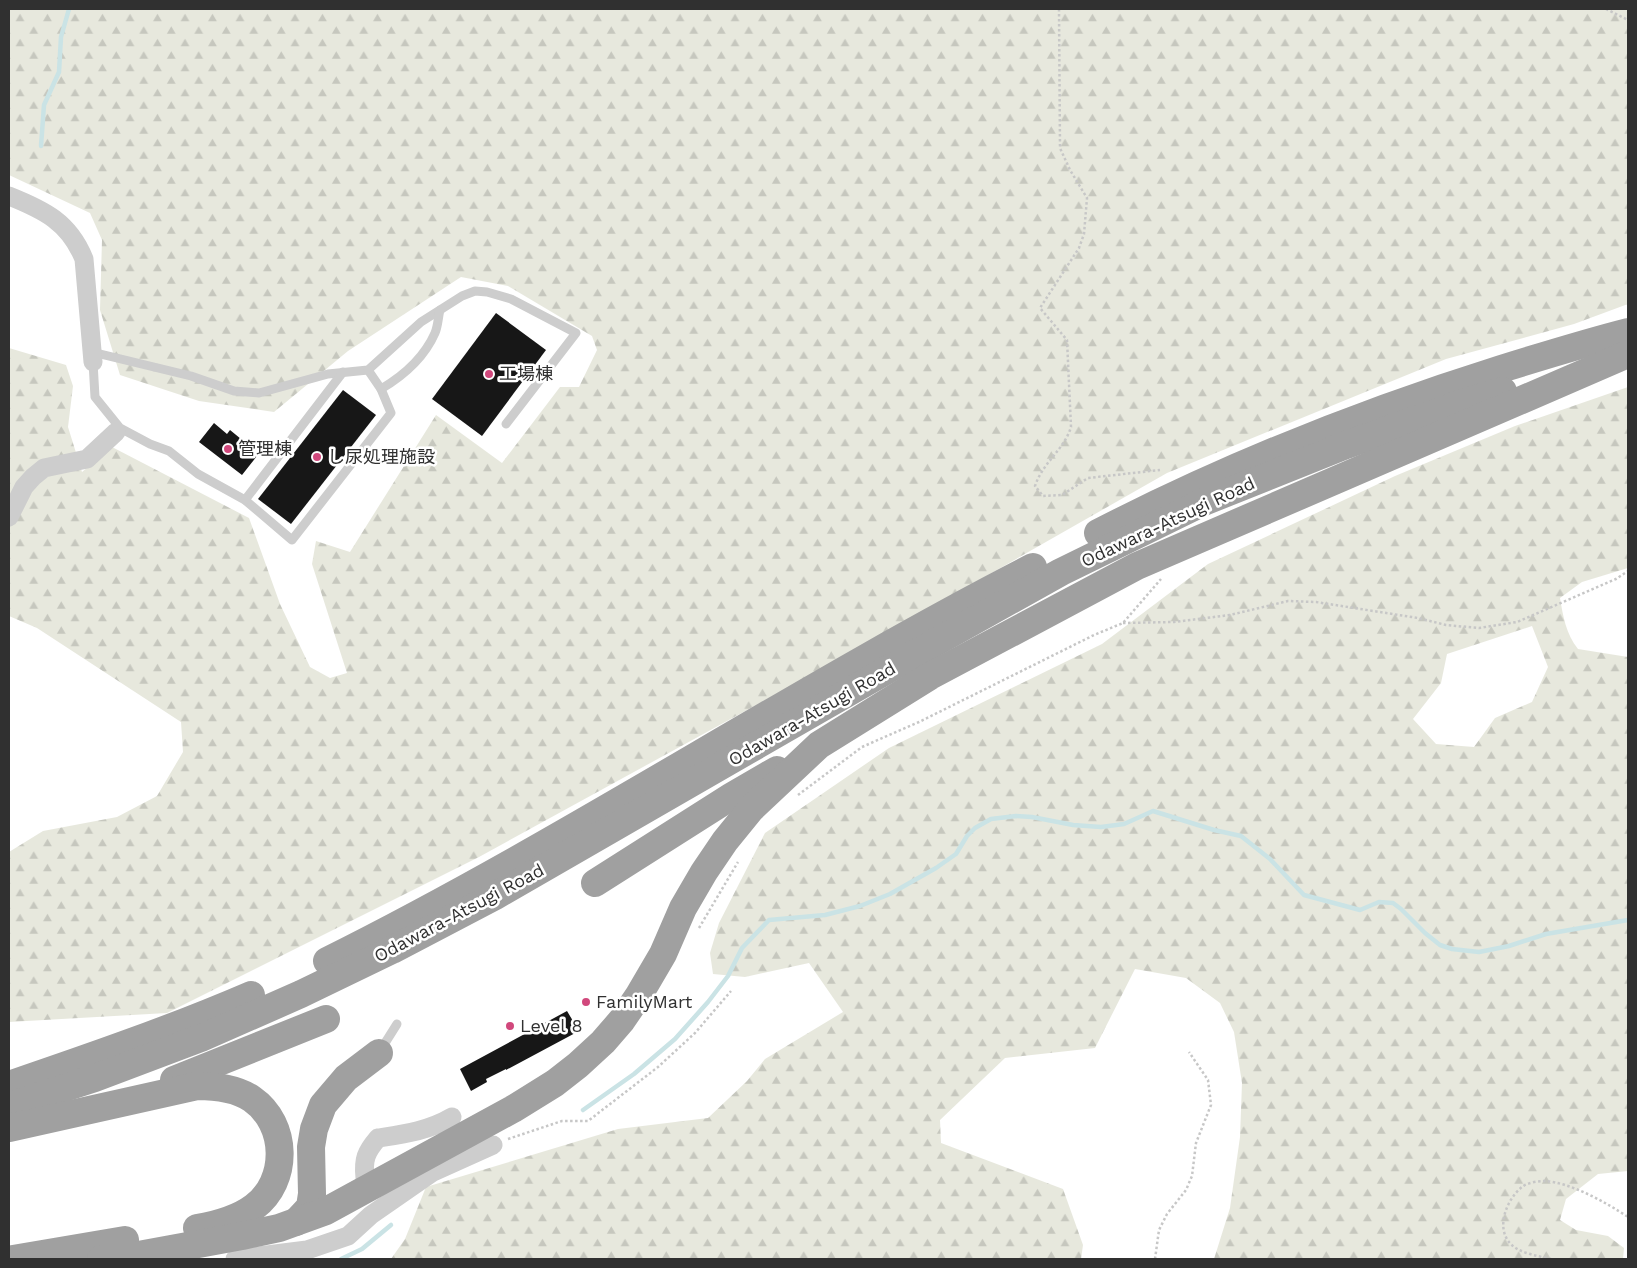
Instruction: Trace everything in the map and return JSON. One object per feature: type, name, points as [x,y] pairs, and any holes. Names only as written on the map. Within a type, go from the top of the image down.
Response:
[{"type":"highway","name":"Odawara-Atsugi Road","points":[[9,1085],[90,1058],[193,1020],[293,978],[387,931],[531,851],[953,608],[1161,501],[1283,446],[1421,394],[1588,342],[1628,332]]},
{"type":"highway","name":"Odawara-Atsugi Road","points":[[9,1106],[94,1078],[201,1038],[301,994],[392,950],[495,896],[1061,572],[1206,501],[1346,445],[1457,405],[1628,353]]},
{"type":"highway","points":[[595,883],[732,796],[930,676],[1137,566],[1628,353]]},
{"type":"highway","points":[[101,1259],[133,1256],[233,1237],[296,1222],[326,1211],[513,1109],[556,1083],[578,1065],[622,1020],[639,995],[662,954],[683,908],[704,872],[725,842],[751,809],[819,745]]},
{"type":"highway","points":[[55,1118],[193,1074],[326,1019]]},
{"type":"highway","points":[[296,1222],[310,1207],[312,1194],[311,1147],[314,1129],[323,1105],[346,1078],[379,1053]]},
{"type":"highway","points":[[9,1128],[197,1086],[215,1086],[252,1098],[266,1112],[273,1123],[280,1154],[278,1169],[270,1190],[254,1207],[236,1217],[206,1227],[13,1259]]},
{"type":"street","points":[[9,196],[37,208],[60,222],[78,244],[84,259],[92,357]]},
{"type":"street","points":[[9,517],[24,487],[44,468],[87,459],[118,430]]},
{"type":"street","points":[[365,1178],[364,1161],[369,1148],[378,1138],[420,1131],[437,1126],[452,1117]]},
{"type":"street","points":[[235,1259],[307,1250],[348,1236],[370,1207],[433,1172],[493,1145]]},
{"type":"lane","points":[[368,370],[381,389],[391,413],[292,540],[245,500],[198,474],[169,451],[118,430],[95,397],[92,357],[191,376],[234,391],[259,393],[328,374],[368,370],[421,322],[462,296],[475,291],[488,292],[511,299],[576,333],[506,424]]},
{"type":"lane","points":[[381,389],[399,378],[423,352],[435,332],[440,310]]},
{"type":"lane","points":[[245,500],[343,372]]},
{"type":"lane","points":[[379,1053],[397,1024]]},
{"type":"path","points":[[1059,9],[1058,125],[1060,148],[1070,170],[1087,198],[1084,234],[1079,248],[1040,308],[1067,340],[1071,427],[1068,438],[1039,473],[1035,486],[1043,496],[1062,495],[1088,478],[1160,470]]},
{"type":"path","points":[[1606,9],[1628,20]]},
{"type":"path","points":[[795,798],[862,747],[919,722],[1094,635],[1123,623],[1174,622],[1230,615],[1288,602],[1316,602],[1446,625],[1479,628],[1517,622],[1616,579],[1628,571]]},
{"type":"path","points":[[1123,623],[1162,579]]},
{"type":"path","points":[[699,929],[738,862]]},
{"type":"path","points":[[493,1145],[562,1121],[588,1120],[658,1067],[695,1033],[731,991]]},
{"type":"path","points":[[1155,1259],[1160,1230],[1167,1214],[1186,1190],[1192,1176],[1196,1143],[1211,1105],[1208,1080],[1189,1052]]},
{"type":"path","points":[[1551,1259],[1516,1248],[1509,1242],[1504,1232],[1503,1219],[1508,1206],[1521,1188],[1527,1184],[1544,1181],[1569,1187],[1628,1217]]},
{"type":"green space","points":[[9,9],[1628,9],[1628,304],[1574,324],[1446,359],[1167,473],[860,648],[479,857],[167,1013],[9,1022],[9,852],[43,831],[117,817],[157,796],[183,752],[181,722],[37,628],[9,616],[9,348],[66,365],[73,386],[68,427],[82,472],[112,447],[249,518],[280,604],[310,667],[330,678],[347,673],[312,564],[316,541],[350,552],[436,415],[502,463],[560,387],[579,387],[597,350],[592,336],[508,286],[461,277],[348,351],[274,412],[199,401],[120,375],[100,310],[102,240],[90,213],[9,175]]},
{"type":"green space","points":[[1628,387],[1628,568],[1582,582],[1560,598],[1568,631],[1578,649],[1628,657],[1628,1171],[1598,1174],[1566,1199],[1560,1220],[1576,1230],[1608,1236],[1624,1248],[1623,1259],[1214,1259],[1230,1208],[1240,1137],[1242,1083],[1234,1032],[1220,1003],[1186,978],[1135,969],[1095,1048],[1005,1058],[940,1120],[941,1143],[1063,1189],[1083,1245],[1081,1259],[391,1259],[405,1239],[426,1187],[618,1129],[708,1118],[747,1081],[765,1059],[843,1012],[809,963],[745,977],[713,974],[710,953],[719,923],[765,833],[889,748],[1102,644],[1208,564],[1395,476],[1515,426]],"holes":[[[1532,626],[1548,667],[1532,702],[1495,718],[1474,747],[1436,744],[1413,719],[1441,683],[1447,654]]]},
{"type":"building","name":"工場棟","points":[[496,313],[546,350],[482,436],[432,399]]},
{"type":"building","name":"し尿処理施設","points":[[343,390],[376,415],[291,524],[258,499]]},
{"type":"building","name":"管理棟","points":[[214,423],[227,434],[230,430],[241,439],[239,442],[257,456],[242,475],[199,442]]},
{"type":"building","points":[[567,1011],[579,1031],[486,1079],[487,1082],[471,1091],[460,1069]]},
{"type":"waterway","points":[[41,146],[44,105],[59,72],[61,37],[69,9]]},
{"type":"waterway","points":[[583,1110],[634,1074],[675,1039],[728,976],[742,948],[769,920],[825,915],[860,906],[890,894],[936,868],[956,854],[967,836],[975,828],[991,819],[1016,816],[1032,817],[1073,825],[1101,827],[1124,824],[1153,811],[1214,830],[1241,836],[1270,859],[1304,895],[1360,910],[1379,902],[1393,903],[1440,945],[1452,949],[1479,952],[1509,946],[1546,934],[1628,920]]},
{"type":"waterway","points":[[341,1259],[362,1249],[391,1225]]},
{"type":"place","name":"工場棟","points":[[489,374]]},
{"type":"place","name":"管理棟","points":[[228,449]]},
{"type":"place","name":"し尿処理施設","points":[[317,457]]},
{"type":"place","name":"FamilyMart","points":[[586,1002]]},
{"type":"place","name":"Level 8","points":[[510,1026]]}]
